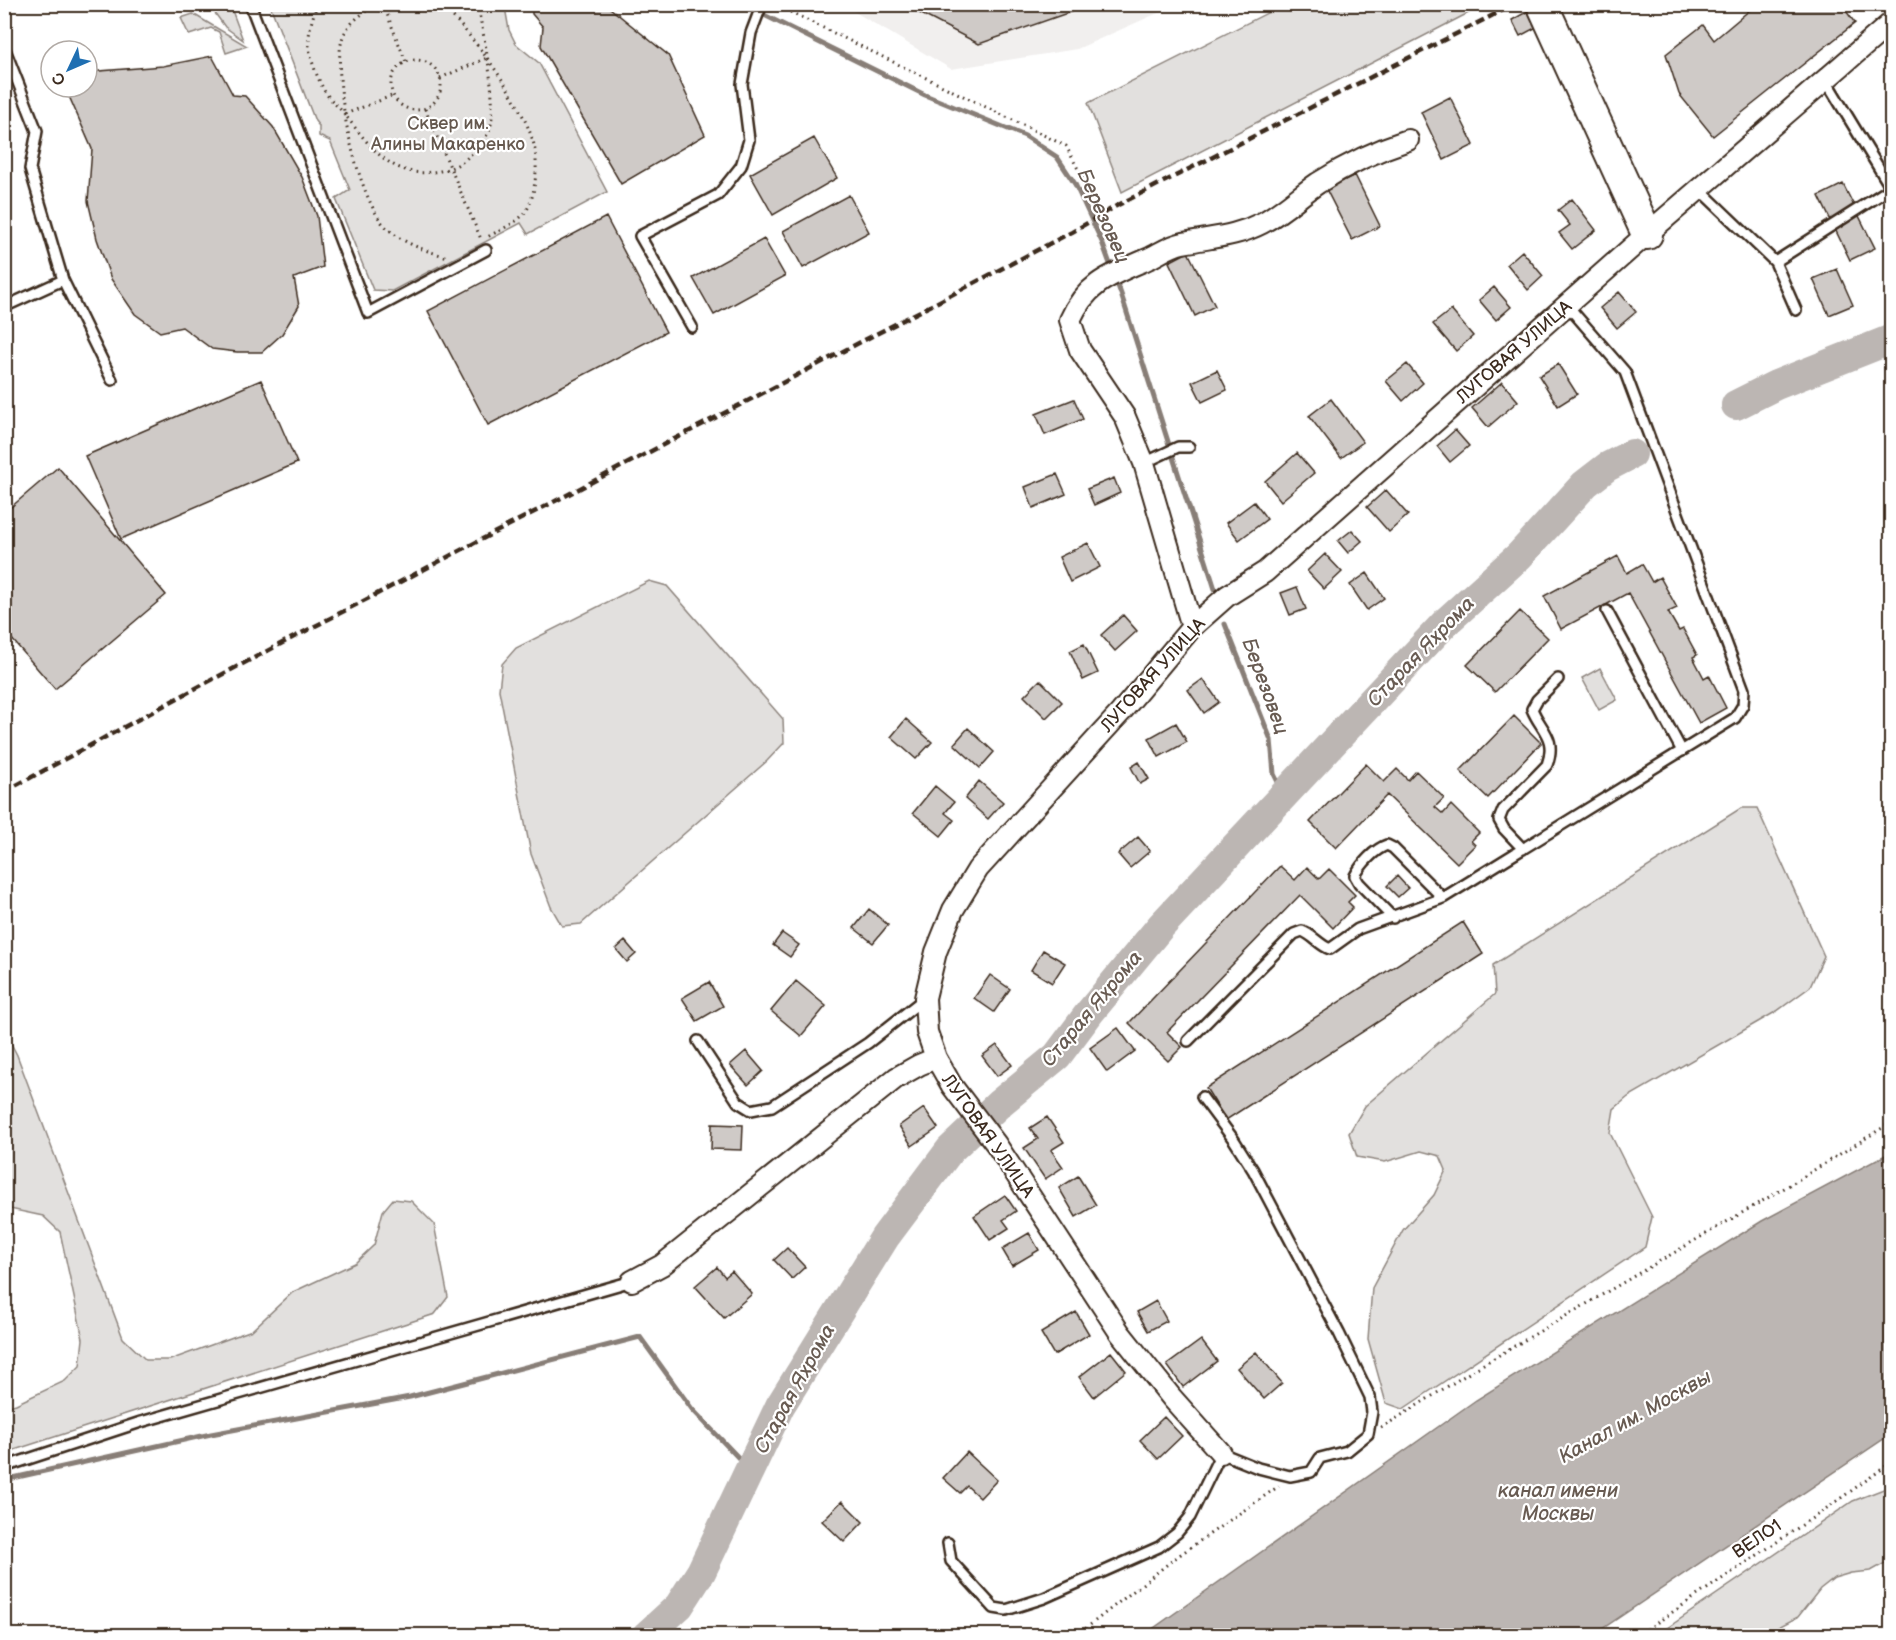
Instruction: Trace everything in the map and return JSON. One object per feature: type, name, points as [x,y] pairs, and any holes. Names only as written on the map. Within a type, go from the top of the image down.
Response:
[{"type":"main road","points":[[1542,4],[1647,234]]},
{"type":"street","name":"ЛУГОВАЯ УЛИЦА","points":[[1221,1453],[1119,1333],[996,1144],[952,1086],[936,1058],[927,1032],[925,998],[936,952],[952,910],[978,869],[1120,712],[1192,627],[1227,596],[1265,572],[1892,21]]},
{"type":"street","points":[[1192,627],[1144,464],[1125,417],[1080,350],[1070,320],[1077,305],[1117,272],[1180,243],[1231,236],[1262,223],[1293,204],[1317,184],[1382,148],[1408,140]]},
{"type":"street","points":[[632,1281],[662,1265],[896,1078],[936,1058]]},
{"type":"lane","points":[[250,4],[368,313],[486,250]]},
{"type":"lane","points":[[692,327],[640,236],[718,195],[741,166],[748,140],[741,84],[752,33],[762,5]]},
{"type":"lane","points":[[4,47],[37,131],[30,169],[63,280],[112,380]]},
{"type":"lane","points":[[1775,262],[1891,188],[1825,80]]},
{"type":"lane","points":[[1699,189],[1775,262],[1796,310]]},
{"type":"lane","points":[[4,307],[63,280]]},
{"type":"lane","points":[[1188,1041],[1294,934],[1302,930],[1309,933],[1321,946],[1330,949],[1358,929],[1443,898],[1735,718],[1743,705],[1744,690],[1625,372],[1567,305]]},
{"type":"lane","points":[[1144,464],[1178,447],[1189,447]]},
{"type":"lane","points":[[1607,611],[1682,751]]},
{"type":"lane","points":[[1523,849],[1504,829],[1499,820],[1503,810],[1547,765],[1551,755],[1547,734],[1532,709],[1537,700],[1558,679]]},
{"type":"lane","points":[[1393,918],[1359,883],[1356,876],[1359,869],[1381,847],[1387,845],[1393,848],[1443,898]]},
{"type":"lane","points":[[698,1041],[738,1102],[751,1110],[772,1106],[868,1043],[925,998]]},
{"type":"lane","points":[[948,1543],[951,1561],[994,1608],[1006,1610],[1044,1598],[1159,1547],[1177,1533],[1190,1517],[1221,1453],[1258,1468],[1290,1476],[1311,1472],[1320,1458],[1347,1451],[1368,1434],[1372,1412],[1370,1397],[1339,1333],[1253,1170],[1202,1097]]},
{"type":"lane","points":[[4,1467],[141,1422],[632,1281]]},
{"type":"path","points":[[317,4],[310,24],[309,45],[315,68],[326,93],[366,142],[388,163],[403,171],[422,174],[452,168],[478,148],[490,130],[492,113],[487,58],[478,9],[475,4]]},
{"type":"path","points":[[375,4],[350,25],[342,39],[340,55],[349,140],[373,209],[386,228],[409,244],[452,258]]},
{"type":"path","points":[[383,4],[406,62]]},
{"type":"path","points":[[425,109],[482,241],[522,216],[533,194],[537,173],[533,142],[516,106],[487,58],[460,23],[441,4]]},
{"type":"path","points":[[774,4],[1066,147],[1105,223],[1120,246],[1117,272]]},
{"type":"path","points":[[440,78],[487,58]]},
{"type":"path","points":[[419,60],[427,63],[436,70],[440,78],[441,87],[437,99],[425,109],[413,110],[403,106],[394,95],[392,88],[394,74],[406,62],[419,60]]},
{"type":"path","points":[[345,114],[394,95]]},
{"type":"path","points":[[1368,1434],[1394,1422],[1477,1368],[1793,1183],[1892,1122]]},
{"type":"path","name":"ВЕЛО1","points":[[1637,1635],[1892,1462]]},
{"type":"path","points":[[1076,1635],[1178,1556],[1295,1475]]},
{"type":"shaded area","points":[[843,5],[1176,5],[1077,49],[951,69]]},
{"type":"green space","points":[[1285,4],[1484,5],[1122,192],[1088,103]]},
{"type":"green space","points":[[209,5],[230,5],[243,40],[225,27]]},
{"type":"green space","name":"Сквер им. Алины Макаренко","points":[[270,5],[507,5],[509,30],[516,44],[539,63],[607,192],[528,234],[521,223],[392,291],[373,290],[336,199],[350,190],[330,141],[319,136],[319,126],[315,121]]},
{"type":"green space","points":[[193,14],[247,46],[226,53],[219,32],[211,28],[189,35],[181,18]]},
{"type":"green space","points":[[649,581],[667,586],[783,719],[784,743],[767,761],[581,924],[562,926],[551,907],[531,854],[499,690],[502,664],[516,648]]},
{"type":"green space","points":[[1600,668],[1617,700],[1599,710],[1582,678]]},
{"type":"green space","points":[[1741,808],[1757,808],[1824,956],[1810,987],[1777,1011],[1628,1097],[1614,1109],[1610,1133],[1652,1217],[1645,1247],[1403,1409],[1386,1403],[1368,1339],[1372,1288],[1403,1230],[1434,1195],[1446,1170],[1440,1156],[1421,1151],[1385,1162],[1357,1157],[1349,1133],[1365,1106],[1495,994],[1493,965]]},
{"type":"green space","points":[[5,1032],[17,1055],[123,1338],[146,1360],[170,1360],[252,1330],[293,1292],[355,1263],[374,1245],[383,1211],[393,1199],[411,1201],[434,1224],[448,1297],[435,1314],[5,1453],[5,1407],[65,1381],[80,1366],[83,1339],[60,1232],[43,1216],[5,1208]]},
{"type":"green space","points":[[1891,1486],[1892,1558],[1889,1561],[1871,1571],[1834,1578],[1820,1589],[1798,1617],[1763,1635],[1657,1635],[1853,1501]]},
{"type":"water","name":"канал имени Москвы","points":[[1891,1152],[1891,1434],[1593,1635],[1144,1635],[1476,1400],[1762,1221]]},
{"type":"building","points":[[532,4],[605,4],[668,55],[705,135],[621,184],[541,46],[543,27],[532,14]]},
{"type":"building","points":[[902,4],[1093,4],[979,44]]},
{"type":"building","points":[[1757,4],[1841,4],[1855,23],[1713,136],[1679,94],[1666,54],[1703,25],[1714,40]]},
{"type":"building","points":[[1528,11],[1537,27],[1520,36],[1512,20]]},
{"type":"building","points":[[212,56],[233,95],[245,96],[273,127],[302,177],[317,216],[323,267],[294,278],[299,306],[282,334],[262,352],[212,349],[182,327],[160,332],[135,314],[111,279],[97,239],[88,201],[92,149],[70,99],[99,99],[99,71],[163,66]]},
{"type":"building","points":[[1450,97],[1474,145],[1444,160],[1421,112]]},
{"type":"building","points":[[814,138],[837,178],[773,215],[750,174]]},
{"type":"building","points":[[1355,175],[1380,226],[1352,240],[1326,189]]},
{"type":"building","points":[[1843,184],[1875,248],[1850,260],[1819,196]]},
{"type":"building","points":[[849,195],[869,232],[803,268],[783,231]]},
{"type":"building","points":[[1572,199],[1596,230],[1572,249],[1559,233],[1570,225],[1558,210]]},
{"type":"building","points":[[606,217],[666,332],[488,425],[428,311]]},
{"type":"building","points":[[764,239],[785,276],[714,315],[693,278]]},
{"type":"building","points":[[1522,251],[1543,276],[1528,290],[1507,264]]},
{"type":"building","points":[[1188,252],[1215,306],[1195,316],[1169,262]]},
{"type":"building","points":[[1837,269],[1853,305],[1829,315],[1813,279]]},
{"type":"building","points":[[1494,287],[1511,307],[1496,320],[1479,300]]},
{"type":"building","points":[[1619,292],[1636,312],[1617,328],[1600,308]]},
{"type":"building","points":[[1451,310],[1473,336],[1456,351],[1433,324]]},
{"type":"building","points":[[1407,364],[1423,383],[1403,401],[1386,381]]},
{"type":"building","points":[[1558,364],[1577,394],[1558,406],[1539,376]]},
{"type":"building","points":[[1217,370],[1227,390],[1202,402],[1192,382]]},
{"type":"building","points":[[261,380],[297,463],[121,539],[85,456]]},
{"type":"building","points":[[1502,382],[1518,401],[1488,427],[1472,408]]},
{"type":"building","points":[[1074,399],[1083,419],[1045,435],[1036,414]]},
{"type":"building","points":[[1331,399],[1363,442],[1341,458],[1309,416]]},
{"type":"building","points":[[1455,430],[1469,446],[1450,462],[1437,446]]},
{"type":"building","points":[[1297,453],[1314,473],[1281,501],[1265,481]]},
{"type":"building","points":[[58,467],[166,595],[55,689],[4,630],[4,513]]},
{"type":"building","points":[[1057,474],[1066,494],[1033,508],[1025,487]]},
{"type":"building","points":[[1114,478],[1120,493],[1094,505],[1087,489]]},
{"type":"building","points":[[1386,490],[1408,515],[1389,532],[1367,507]]},
{"type":"building","points":[[1254,502],[1267,519],[1239,540],[1226,523]]},
{"type":"building","points":[[1352,530],[1362,541],[1348,553],[1338,541]]},
{"type":"building","points":[[1088,543],[1100,567],[1070,582],[1059,557]]},
{"type":"building","points":[[1325,554],[1342,572],[1324,589],[1307,571]]},
{"type":"building","points":[[1618,556],[1627,573],[1642,564],[1652,582],[1660,577],[1677,608],[1668,612],[1679,631],[1683,629],[1697,655],[1693,657],[1704,678],[1709,675],[1726,708],[1699,723],[1628,593],[1561,629],[1544,596]]},
{"type":"building","points":[[1367,573],[1384,598],[1367,610],[1350,585]]},
{"type":"building","points":[[1297,587],[1306,609],[1290,615],[1281,593]]},
{"type":"building","points":[[1520,611],[1548,638],[1495,692],[1467,665]]},
{"type":"building","points":[[1123,615],[1137,631],[1115,651],[1101,635]]},
{"type":"building","points":[[1084,644],[1098,673],[1083,680],[1070,651]]},
{"type":"building","points":[[1203,679],[1219,702],[1204,713],[1188,690]]},
{"type":"building","points":[[1040,680],[1062,702],[1046,718],[1024,696]]},
{"type":"building","points":[[1514,716],[1541,743],[1488,798],[1460,771]]},
{"type":"building","points":[[906,719],[932,742],[916,759],[891,737]]},
{"type":"building","points":[[1176,723],[1187,742],[1159,757],[1149,738]]},
{"type":"building","points":[[968,728],[994,752],[980,768],[954,744]]},
{"type":"building","points":[[1139,762],[1149,779],[1140,784],[1131,767]]},
{"type":"building","points":[[1366,764],[1384,782],[1397,769],[1408,780],[1416,771],[1444,798],[1435,807],[1443,814],[1451,805],[1479,833],[1471,841],[1475,845],[1457,863],[1387,795],[1336,848],[1310,822]]},
{"type":"building","points":[[979,781],[1003,802],[988,819],[965,799]]},
{"type":"building","points":[[935,786],[954,802],[945,813],[954,820],[941,836],[913,813]]},
{"type":"building","points":[[1138,837],[1150,851],[1130,868],[1118,854]]},
{"type":"building","points":[[1280,866],[1295,880],[1307,867],[1319,879],[1329,869],[1355,895],[1348,902],[1353,907],[1333,928],[1300,895],[1167,1032],[1182,1047],[1168,1061],[1129,1023]]},
{"type":"building","points":[[1397,876],[1408,888],[1398,897],[1387,886]]},
{"type":"building","points":[[869,909],[888,925],[873,943],[854,928]]},
{"type":"building","points":[[1463,922],[1483,954],[1226,1120],[1206,1088]]},
{"type":"building","points":[[782,933],[799,945],[790,957],[773,945]]},
{"type":"building","points":[[625,941],[636,954],[627,962],[616,949]]},
{"type":"building","points":[[1043,950],[1065,963],[1052,983],[1031,970]]},
{"type":"building","points":[[990,975],[1010,989],[994,1012],[974,998]]},
{"type":"building","points":[[796,981],[826,1006],[801,1036],[771,1011]]},
{"type":"building","points":[[709,982],[723,1006],[697,1021],[682,998]]},
{"type":"building","points":[[1118,1028],[1135,1051],[1107,1072],[1090,1048]]},
{"type":"building","points":[[997,1045],[1012,1065],[997,1076],[982,1056]]},
{"type":"building","points":[[746,1051],[763,1071],[748,1085],[730,1065]]},
{"type":"building","points":[[924,1108],[938,1128],[912,1146],[899,1126]]},
{"type":"building","points":[[1047,1117],[1064,1142],[1051,1150],[1063,1167],[1045,1179],[1024,1148],[1038,1139],[1030,1128]]},
{"type":"building","points":[[712,1124],[743,1125],[742,1150],[711,1149]]},
{"type":"building","points":[[1078,1176],[1096,1205],[1076,1217],[1059,1188]]},
{"type":"building","points":[[1005,1195],[1016,1211],[1003,1220],[1009,1228],[990,1240],[974,1216]]},
{"type":"building","points":[[1029,1233],[1039,1250],[1012,1266],[1002,1249]]},
{"type":"building","points":[[787,1248],[805,1267],[792,1279],[774,1260]]},
{"type":"building","points":[[717,1267],[725,1277],[732,1271],[752,1294],[724,1318],[695,1286]]},
{"type":"building","points":[[1156,1301],[1167,1321],[1148,1331],[1137,1312]]},
{"type":"building","points":[[1076,1312],[1089,1334],[1054,1355],[1041,1333]]},
{"type":"building","points":[[1201,1340],[1217,1361],[1183,1387],[1167,1365]]},
{"type":"building","points":[[1111,1352],[1126,1371],[1094,1397],[1079,1377]]},
{"type":"building","points":[[1256,1352],[1282,1383],[1264,1399],[1237,1368]]},
{"type":"building","points":[[1164,1417],[1182,1436],[1158,1459],[1140,1440]]},
{"type":"building","points":[[967,1452],[997,1480],[980,1498],[967,1486],[960,1493],[943,1478]]},
{"type":"building","points":[[842,1501],[863,1522],[844,1542],[822,1521]]},
{"type":"waterway","name":"Березовец","points":[[742,4],[925,95],[1025,136],[1057,157],[1075,184],[1102,242],[1121,294],[1215,589]]},
{"type":"waterway","name":"Старая Яхрома","points":[[1736,405],[1776,385],[1892,339]]},
{"type":"waterway","name":"Старая Яхрома","points":[[646,1636],[679,1606],[701,1572],[780,1406],[885,1237],[950,1150],[1000,1103],[1057,1056],[1161,926],[1446,622],[1519,556],[1585,484],[1607,467],[1632,454]]},
{"type":"waterway","name":"Березовец","points":[[1225,624],[1271,740],[1274,774],[1278,782],[1290,787]]},
{"type":"waterway","points":[[4,1480],[211,1434],[410,1397],[640,1337],[692,1409],[751,1471]]},
{"type":"railway","points":[[4,792],[200,686],[1072,232],[1118,205],[1515,4]]},
{"type":"water label","name":"Канал им. Москвы","points":[[1635,1417]]}]
